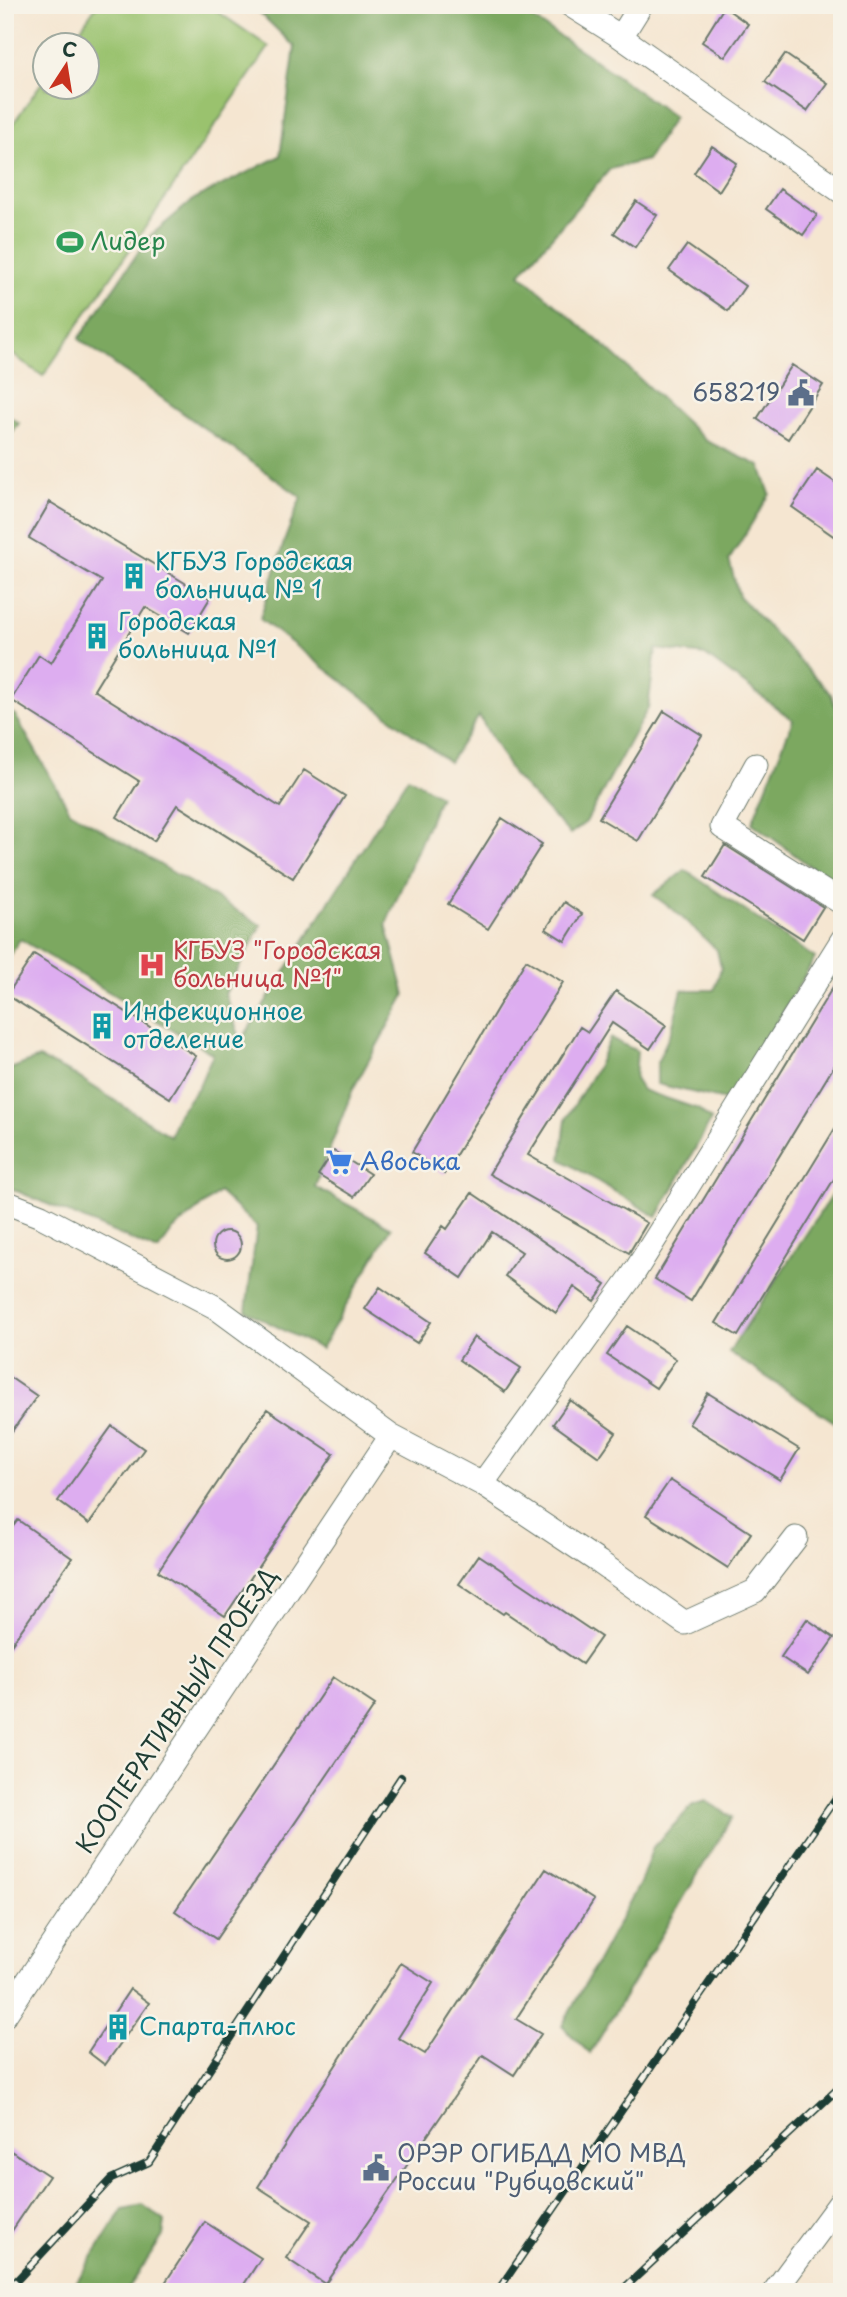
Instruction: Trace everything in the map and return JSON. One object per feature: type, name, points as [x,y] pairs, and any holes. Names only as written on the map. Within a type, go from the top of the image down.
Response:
[{"type":"street","points":[[570,5],[621,37],[842,192]]},
{"type":"street","points":[[621,37],[641,5]]},
{"type":"street","points":[[756,765],[722,827],[842,903]]},
{"type":"street","points":[[482,1484],[632,1276],[842,940]]},
{"type":"street","points":[[5,1202],[41,1216],[215,1307],[391,1436],[482,1484],[685,1623],[755,1591],[796,1538]]},
{"type":"street","name":"КООПЕРАТИВНЫЙ ПРОЕЗД","points":[[5,2015],[391,1436]]},
{"type":"street","points":[[774,2292],[842,2200]]},
{"type":"green space","name":"Лидер","points":[[97,5],[208,5],[269,47],[43,376],[5,349],[5,135],[32,97],[32,102],[102,102],[102,32],[78,32]]},
{"type":"green space","points":[[248,5],[512,5],[674,117],[647,160],[610,169],[520,274],[610,351],[706,441],[760,466],[770,494],[729,560],[739,596],[831,694],[842,724],[842,890],[752,823],[793,720],[705,655],[656,649],[648,708],[586,822],[570,834],[513,775],[479,716],[449,762],[260,619],[301,497],[79,339],[148,238],[194,199],[280,156],[295,47]]},
{"type":"green space","points":[[5,414],[19,423],[5,443]]},
{"type":"green space","points":[[5,709],[15,715],[70,811],[261,925],[225,994],[241,1041],[408,777],[440,796],[386,924],[405,995],[353,1089],[315,1187],[391,1228],[321,1349],[246,1311],[257,1227],[219,1192],[173,1230],[158,1251],[5,1186],[5,1071],[39,1058],[75,1075],[170,1136],[178,1114],[199,1086],[213,1054],[20,939],[5,964]]},
{"type":"green space","points":[[685,870],[815,958],[730,1101],[657,1084],[657,1063],[671,1032],[682,990],[714,990],[721,968],[717,950],[675,911],[653,895]]},
{"type":"green space","points":[[610,1038],[637,1051],[635,1079],[642,1090],[698,1109],[711,1120],[657,1217],[561,1159],[566,1119],[598,1066]]},
{"type":"green space","points":[[842,1179],[842,1427],[729,1352]]},
{"type":"green space","points":[[706,1801],[732,1817],[590,2054],[562,2026],[640,1883],[653,1847],[693,1805]]},
{"type":"green space","points":[[143,2205],[165,2221],[163,2236],[126,2292],[70,2292],[123,2209]]},
{"type":"building","points":[[724,7],[748,24],[725,57],[702,42]]},
{"type":"building","points":[[785,54],[827,83],[807,111],[765,82]]},
{"type":"building","points":[[712,146],[737,163],[719,191],[694,173]]},
{"type":"building","points":[[780,189],[817,215],[803,235],[766,209]]},
{"type":"building","points":[[636,201],[657,215],[635,247],[614,233]]},
{"type":"building","points":[[687,245],[745,286],[728,311],[669,270]]},
{"type":"building","points":[[792,365],[823,385],[788,439],[757,419]]},
{"type":"building","points":[[817,470],[842,487],[842,542],[792,507]]},
{"type":"building","points":[[50,502],[210,598],[189,633],[145,607],[94,690],[280,807],[304,770],[345,796],[293,878],[177,805],[154,841],[117,817],[139,781],[11,700],[39,655],[51,663],[102,581],[29,538]]},
{"type":"building","points":[[664,711],[702,735],[638,841],[599,818]]},
{"type":"building","points":[[502,818],[542,844],[488,929],[448,904]]},
{"type":"building","points":[[725,845],[823,907],[803,939],[705,877]]},
{"type":"building","points":[[564,902],[582,914],[565,941],[546,929]]},
{"type":"building","name":"Инфекционное отделение","points":[[34,954],[196,1056],[170,1098],[7,995]]},
{"type":"building","points":[[526,960],[563,982],[444,1174],[412,1152]]},
{"type":"building","points":[[842,972],[842,1053],[691,1301],[655,1279]]},
{"type":"building","points":[[616,991],[666,1025],[650,1049],[612,1023],[528,1155],[647,1223],[629,1253],[489,1174],[580,1027],[588,1032]]},
{"type":"building","points":[[842,1117],[842,1166],[738,1336],[716,1323]]},
{"type":"building","name":"Авоська","points":[[334,1151],[370,1174],[354,1197],[318,1175]]},
{"type":"building","points":[[472,1193],[606,1284],[594,1301],[574,1287],[556,1313],[505,1276],[522,1252],[492,1232],[462,1278],[425,1253],[443,1226],[447,1229]]},
{"type":"building","points":[[227,1231],[237,1235],[241,1245],[237,1255],[227,1259],[217,1255],[213,1245],[217,1235]]},
{"type":"building","points":[[380,1287],[431,1322],[417,1343],[365,1309]]},
{"type":"building","points":[[627,1326],[676,1359],[656,1388],[607,1355]]},
{"type":"building","points":[[474,1337],[521,1368],[505,1392],[459,1360]]},
{"type":"building","points":[[5,1374],[37,1396],[5,1441]]},
{"type":"building","points":[[708,1393],[799,1449],[780,1480],[689,1424]]},
{"type":"building","points":[[570,1400],[616,1433],[599,1457],[553,1424]]},
{"type":"building","points":[[267,1409],[334,1454],[225,1616],[158,1571]]},
{"type":"building","points":[[112,1426],[144,1449],[89,1524],[58,1501]]},
{"type":"building","points":[[670,1480],[751,1533],[728,1568],[646,1515]]},
{"type":"building","points":[[18,1520],[72,1558],[5,1653],[5,1537]]},
{"type":"building","points":[[479,1555],[601,1637],[582,1664],[459,1584]]},
{"type":"building","points":[[807,1619],[834,1638],[808,1675],[781,1657]]},
{"type":"building","points":[[333,1677],[375,1705],[216,1939],[175,1911]]},
{"type":"building","points":[[546,1869],[594,1900],[516,2019],[541,2034],[514,2075],[483,2055],[325,2284],[286,2258],[311,2221],[258,2187],[401,1963],[433,1983],[398,2038],[425,2054]]},
{"type":"building","name":"Спарта-плюс","points":[[130,1989],[149,2003],[105,2065],[88,2052]]},
{"type":"building","points":[[5,2147],[49,2176],[5,2241]]},
{"type":"building","points":[[205,2222],[261,2258],[239,2292],[159,2292]]},
{"type":"railway","points":[[6,2292],[111,2179],[149,2162],[401,1777]]},
{"type":"railway","points":[[497,2292],[842,1789]]},
{"type":"railway","points":[[620,2292],[842,2085]]},
{"type":"place","name":"Лидер","points":[[70,242]]},
{"type":"place","name":"658219","points":[[801,393]]},
{"type":"place","name":"КГБУЗ Городская больница № 1","points":[[134,576]]},
{"type":"place","name":"Городская больница №1","points":[[97,636]]},
{"type":"place","name":"КГБУЗ \"Городская больница №1\"","points":[[152,965]]},
{"type":"place","name":"Инфекционное отделение","points":[[102,1026]]},
{"type":"place","name":"Авоська","points":[[339,1162]]},
{"type":"place","name":"Спарта-плюс","points":[[118,2027]]},
{"type":"place","name":"ОРЭР ОГИБДД МО МВД России \"Рубцовский\"","points":[[376,2168]]}]
